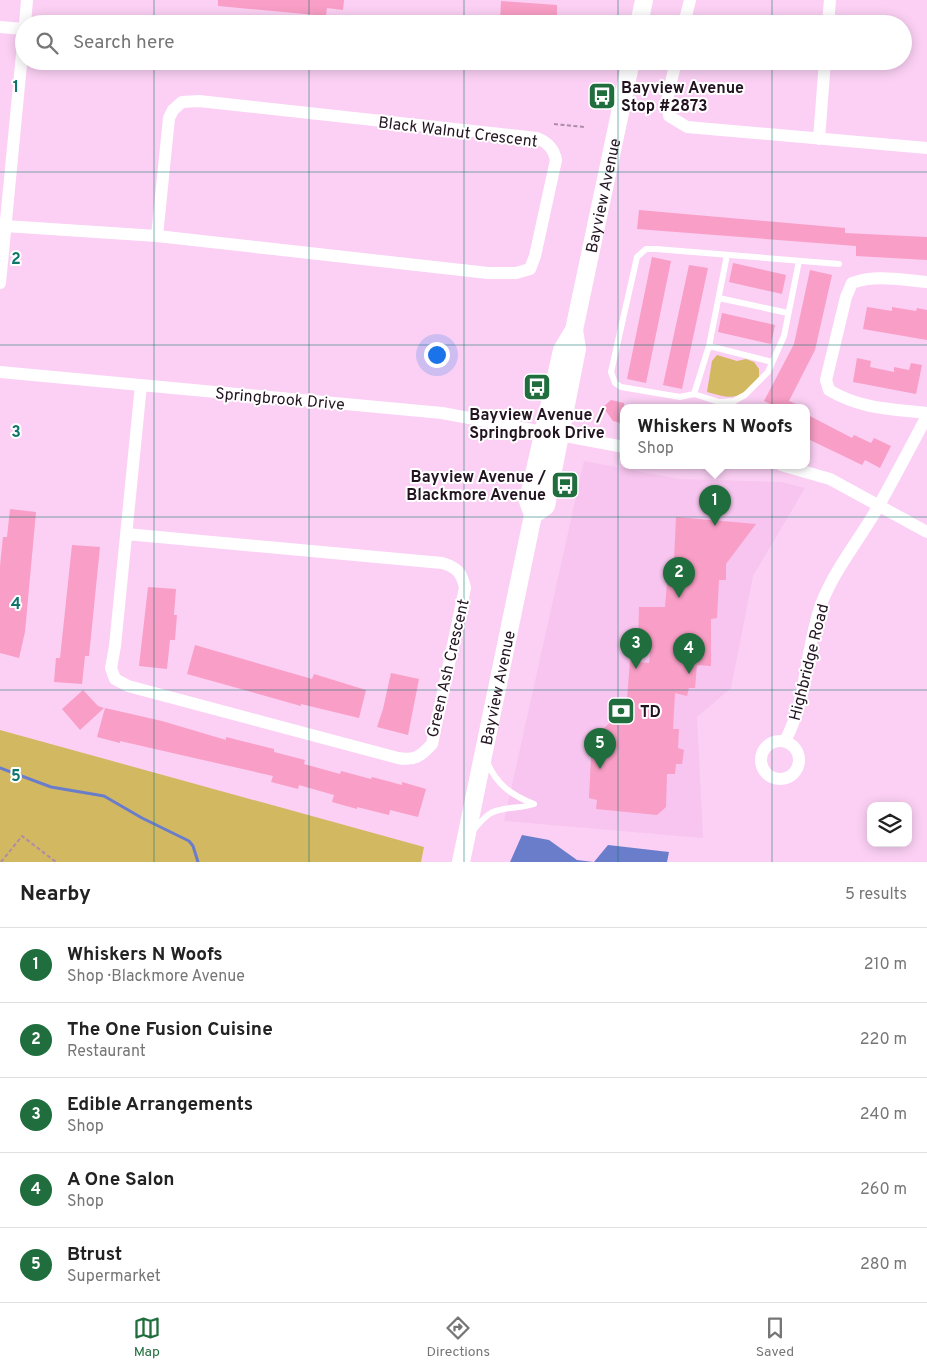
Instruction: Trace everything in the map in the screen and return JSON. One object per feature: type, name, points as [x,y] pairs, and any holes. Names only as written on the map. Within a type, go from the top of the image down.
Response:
[{"type":"main road","points":[[641,15],[644,0]]},
{"type":"main road","name":"Bayview Avenue","points":[[461,862],[533,516],[546,506],[551,433],[577,349],[574,330],[629,70]]},
{"type":"street","points":[[26,15],[27,0]]},
{"type":"street","points":[[686,15],[690,0]]},
{"type":"street","points":[[829,15],[830,0]]},
{"type":"street","points":[[0,26],[15,29]]},
{"type":"street","points":[[0,283],[20,70]]},
{"type":"street","points":[[674,70],[667,108],[668,116],[688,127],[927,148]]},
{"type":"street","points":[[819,139],[825,70]]},
{"type":"street","name":"Black Walnut Crescent","points":[[5,226],[157,236],[479,272],[516,273],[530,269],[535,256],[556,160],[555,152],[546,142],[537,138],[199,100],[182,102],[173,110],[170,118],[157,236]]},
{"type":"street","points":[[927,282],[876,278],[862,279],[852,283],[846,298],[826,380],[829,390],[851,402],[864,406],[927,415]]},
{"type":"street","name":"Springbrook Drive","points":[[0,372],[442,413],[620,446]]},
{"type":"street","name":"Green Ash Crescent","points":[[126,534],[442,563],[456,567],[463,577],[465,588],[432,744],[421,756],[410,760],[398,758],[128,686],[115,679],[111,668],[115,646],[126,534],[141,385]]},
{"type":"street","name":"Highbridge Road","points":[[785,741],[799,708],[817,619],[823,601],[845,557],[878,506],[927,415]]},
{"type":"street","points":[[795,469],[830,479],[927,532]]},
{"type":"lane","points":[[716,404],[694,394],[680,397],[621,387],[615,383],[611,372],[637,257],[646,249],[840,264]]},
{"type":"lane","points":[[694,394],[709,346],[727,255]]},
{"type":"lane","points":[[734,404],[768,372],[784,336],[799,261]]},
{"type":"lane","points":[[719,298],[788,313]]},
{"type":"lane","points":[[709,346],[772,362]]},
{"type":"lane","points":[[467,836],[490,814],[500,809],[522,808],[534,804],[515,797],[505,790],[492,774],[483,755]]},
{"type":"path","points":[[592,88],[606,92]]},
{"type":"path","points":[[554,124],[584,127]]},
{"type":"path","points":[[1,862],[22,836],[56,862]]},
{"type":"shaded area","points":[[717,355],[737,361],[746,359],[754,362],[759,369],[759,381],[735,396],[723,396],[707,392],[712,361]]},
{"type":"shaded area","points":[[584,461],[679,479],[781,482],[805,488],[753,576],[731,688],[697,717],[703,838],[504,821]]},
{"type":"shaded area","points":[[0,730],[424,847],[421,862],[0,862]]},
{"type":"water","points":[[522,835],[549,840],[577,860],[594,862],[510,862]]},
{"type":"water","points":[[608,845],[669,852],[667,862],[594,862]]},
{"type":"building","points":[[218,0],[344,0],[343,10],[327,8],[326,15],[218,6]]},
{"type":"building","points":[[501,1],[557,5],[557,15],[500,15]]},
{"type":"building","points":[[639,210],[845,228],[845,233],[927,237],[927,260],[856,256],[856,246],[637,229]]},
{"type":"building","points":[[652,257],[671,261],[646,383],[627,379]]},
{"type":"building","points":[[733,263],[786,275],[782,294],[729,282]]},
{"type":"building","points":[[689,265],[708,268],[682,389],[663,385]]},
{"type":"building","points":[[810,270],[832,275],[815,350],[789,401],[796,404],[770,404],[764,401],[794,344]]},
{"type":"building","points":[[867,307],[892,311],[892,307],[916,311],[917,308],[927,310],[927,340],[863,329]]},
{"type":"building","points":[[722,313],[775,325],[771,344],[718,332]]},
{"type":"building","points":[[857,358],[871,361],[870,367],[894,372],[894,367],[909,370],[911,363],[922,365],[916,394],[853,382]]},
{"type":"building","points":[[611,400],[624,403],[620,404],[620,423],[613,421],[603,407]]},
{"type":"building","points":[[810,416],[852,438],[854,435],[871,443],[874,438],[891,446],[880,468],[865,460],[862,465],[810,440]]},
{"type":"building","points":[[10,509],[36,512],[25,632],[19,658],[0,653],[0,566],[3,537],[7,537]]},
{"type":"building","points":[[676,517],[756,524],[726,564],[726,580],[719,580],[717,618],[711,619],[711,666],[697,665],[695,688],[689,688],[687,696],[675,693],[673,729],[679,729],[678,748],[684,750],[682,764],[676,764],[675,774],[667,774],[666,807],[657,815],[596,809],[597,800],[589,798],[592,738],[602,738],[603,729],[612,721],[614,699],[627,699],[630,661],[649,663],[651,644],[638,644],[639,607],[665,607],[667,583],[679,584],[680,561],[674,561]]},
{"type":"building","points":[[72,545],[100,547],[89,656],[85,656],[82,684],[54,682],[56,658],[60,658]]},
{"type":"building","points":[[148,587],[176,589],[174,615],[177,615],[175,640],[170,640],[167,669],[139,666]]},
{"type":"building","points":[[195,645],[312,679],[314,674],[366,690],[359,718],[301,704],[301,706],[187,674]]},
{"type":"building","points":[[391,673],[419,679],[408,735],[377,727]]},
{"type":"building","points":[[83,690],[98,706],[104,708],[80,730],[62,709]]},
{"type":"building","points":[[105,708],[162,721],[226,740],[226,737],[274,749],[274,752],[305,760],[304,764],[340,774],[341,771],[402,785],[402,782],[426,789],[418,817],[390,810],[389,815],[357,807],[357,809],[332,802],[334,795],[299,785],[298,789],[271,782],[273,776],[97,737]]},
{"type":"waterway","points":[[0,768],[51,787],[104,796],[142,818],[189,841],[193,846],[198,862]]},
{"type":"place","name":"Bayview Avenue Stop #2873","points":[[602,96]]},
{"type":"place","name":"Bayview Avenue / Springbrook Drive","points":[[537,387]]},
{"type":"place","name":"Bayview Avenue / Blackmore Avenue","points":[[565,485]]},
{"type":"place","name":"Whiskers N Woofs","points":[[715,526]]},
{"type":"place","name":"The One Fusion Cuisine","points":[[679,598]]},
{"type":"place","name":"Edible Arrangements","points":[[636,669]]},
{"type":"place","name":"A One Salon","points":[[689,674]]},
{"type":"place","name":"TD","points":[[621,711]]},
{"type":"place","name":"Btrust","points":[[600,769]]}]
